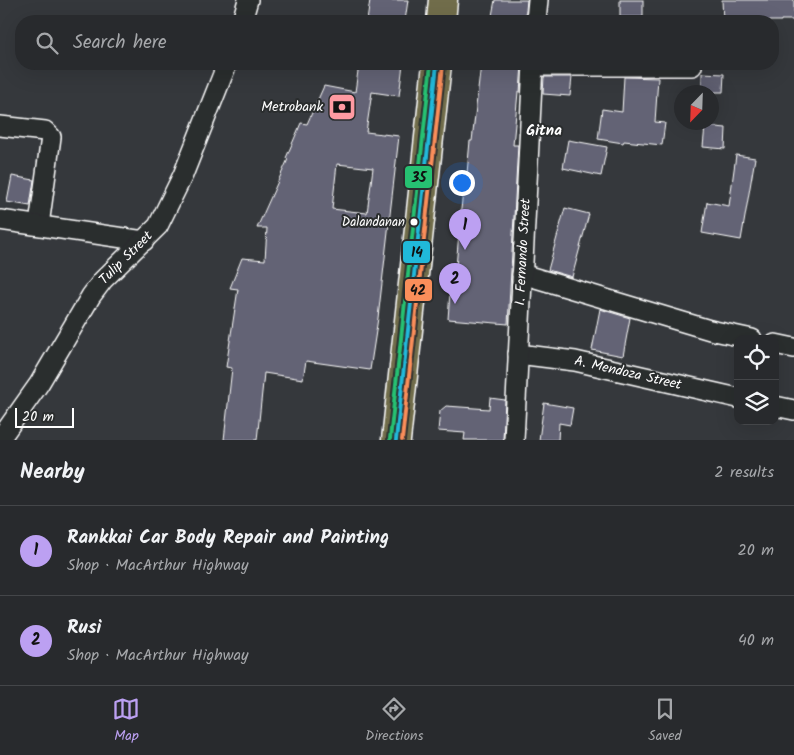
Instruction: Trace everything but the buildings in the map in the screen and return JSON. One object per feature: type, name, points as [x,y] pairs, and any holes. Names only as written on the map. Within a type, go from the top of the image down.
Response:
[{"type":"highway","points":[[442,15],[443,0]]},
{"type":"highway","points":[[396,440],[436,70]]},
{"type":"street","points":[[244,15],[248,0]]},
{"type":"street","points":[[537,15],[538,0]]},
{"type":"street","name":"Tulip Street","points":[[0,439],[39,384],[90,296],[103,280],[158,226],[183,175],[225,70]]},
{"type":"street","name":"I. Fernando Street","points":[[514,440],[533,70]]},
{"type":"street","points":[[0,126],[45,130],[51,137],[39,225]]},
{"type":"street","points":[[0,220],[144,241]]},
{"type":"street","points":[[522,274],[710,330],[734,335]]},
{"type":"street","points":[[779,345],[794,348]]},
{"type":"street","name":"A. Mendoza Street","points":[[518,354],[574,361],[734,397]]},
{"type":"street","points":[[779,407],[794,410]]},
{"type":"transit line","name":"35","points":[[390,439],[430,70]]},
{"type":"transit line","name":"14","points":[[396,440],[436,70]]},
{"type":"transit line","name":"42","points":[[402,440],[442,70]]},
{"type":"place","name":"Metrobank","points":[[342,107]]},
{"type":"place","name":"Dalandanan","points":[[414,222]]},
{"type":"place","name":"Rankkai Car Body Repair and Painting","points":[[465,250]]},
{"type":"place","name":"Rusi","points":[[455,304]]},
{"type":"district","name":"Gitna","points":[[544,131]]}]
